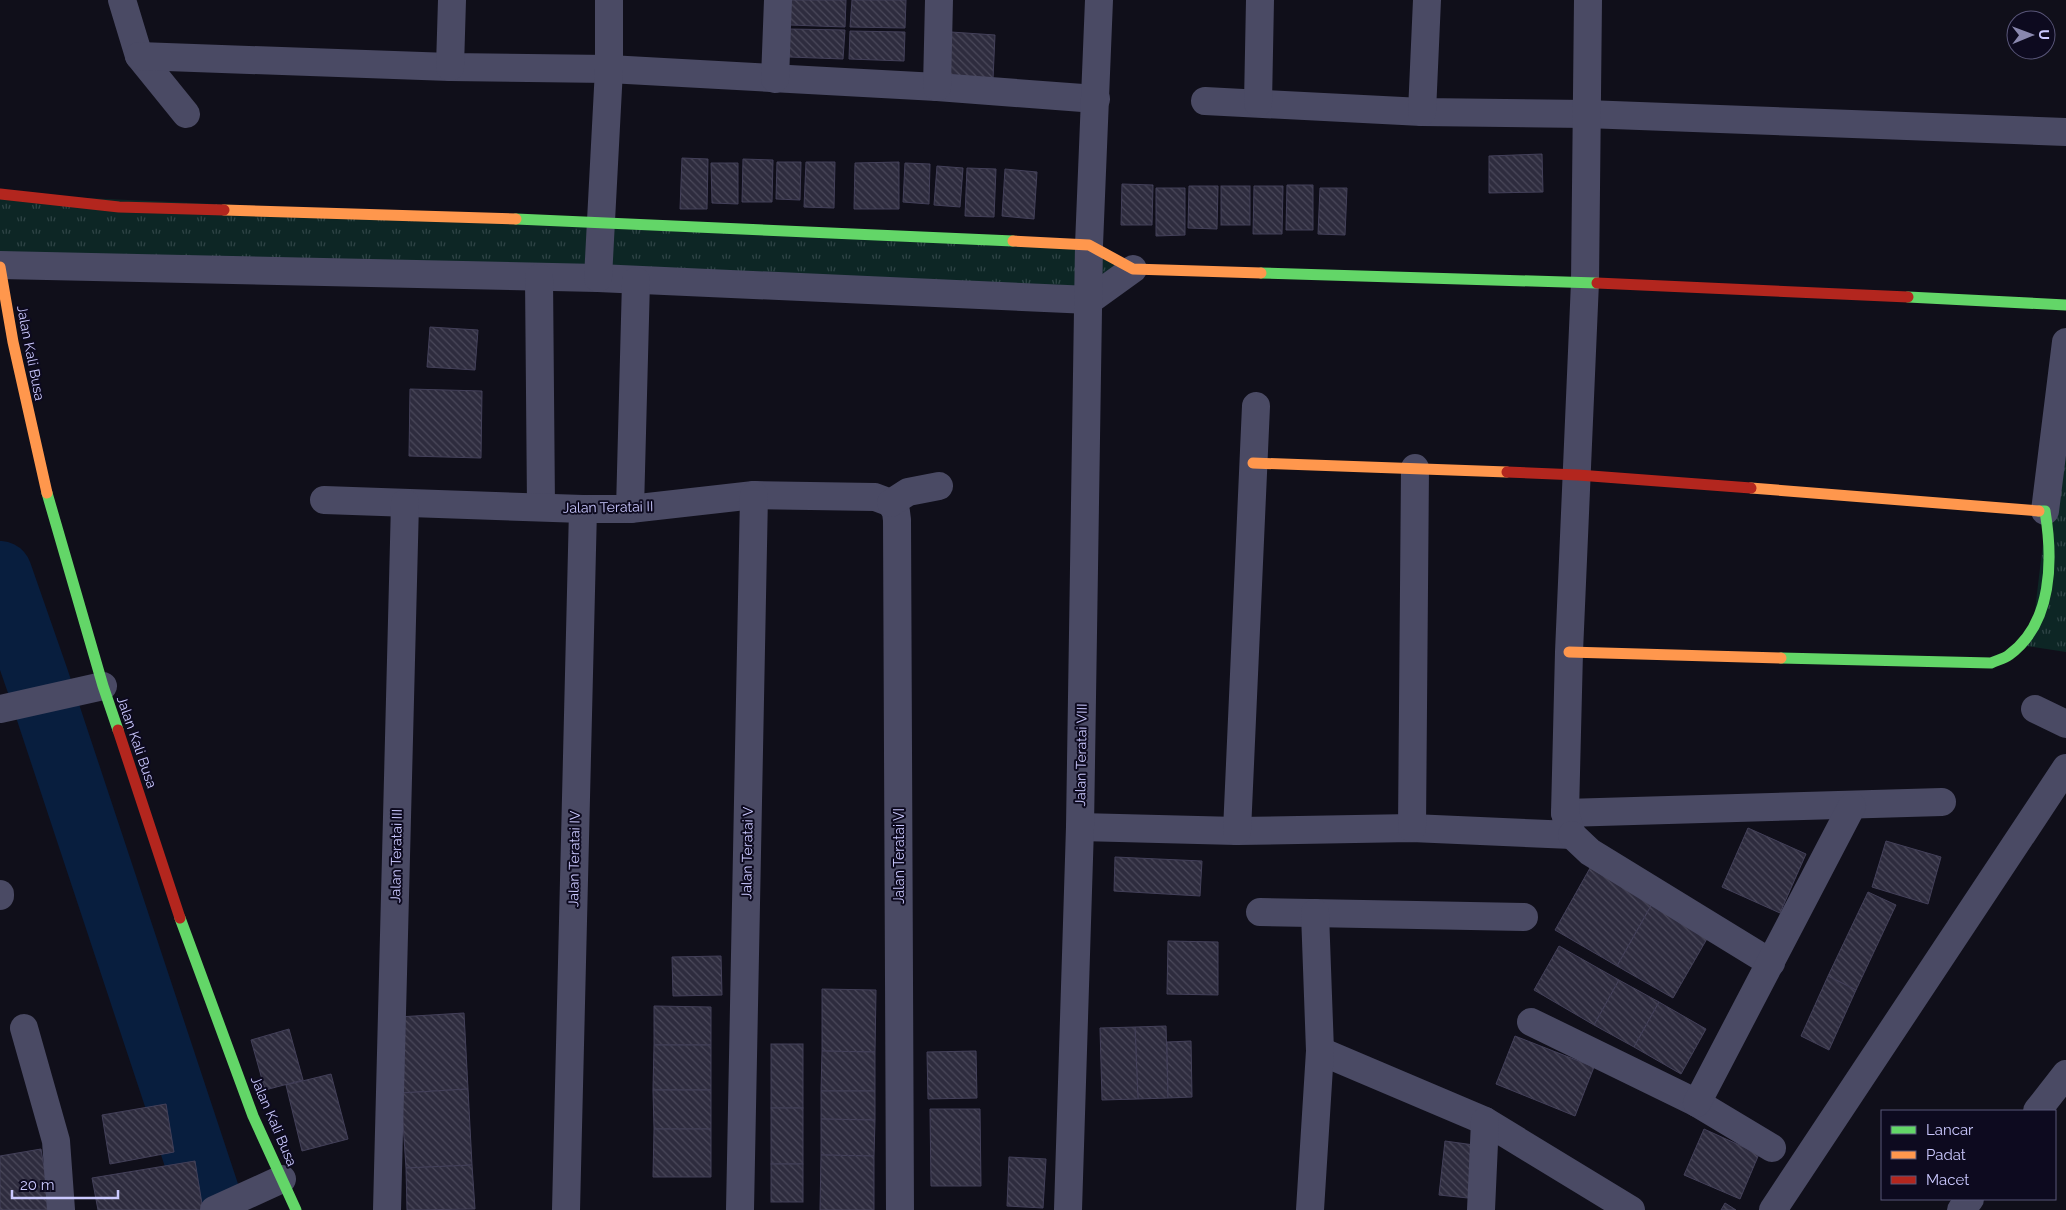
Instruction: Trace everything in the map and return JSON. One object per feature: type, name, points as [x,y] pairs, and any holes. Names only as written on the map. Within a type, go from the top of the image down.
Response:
[{"type":"street","points":[[122,0],[139,56],[186,114]]},
{"type":"street","points":[[450,67],[452,0]]},
{"type":"street","points":[[598,278],[609,69],[609,0]]},
{"type":"street","points":[[775,79],[778,0]]},
{"type":"street","points":[[937,87],[939,0]]},
{"type":"street","name":"Jalan Teratai VIII","points":[[1068,1210],[1080,827],[1090,300],[1089,245],[1099,0]]},
{"type":"street","points":[[1258,103],[1260,0]]},
{"type":"street","points":[[1422,112],[1427,0]]},
{"type":"street","points":[[1588,0],[1585,282],[1569,652],[1569,824],[1590,852],[1771,963]]},
{"type":"street","points":[[139,56],[450,67],[609,69],[937,87],[1096,99]]},
{"type":"street","points":[[1205,102],[1422,112],[1586,114],[2066,132]]},
{"type":"street","points":[[0,194],[119,207],[601,221],[1089,245],[1133,269],[1585,282],[2066,305]]},
{"type":"street","points":[[0,266],[598,278],[1090,300],[1133,269]]},
{"type":"street","name":"Jalan Kali Busa","points":[[0,266],[13,342],[42,476],[103,686],[189,944],[253,1116],[296,1210]]},
{"type":"street","points":[[539,278],[541,507]]},
{"type":"street","points":[[630,509],[636,281]]},
{"type":"street","points":[[1569,652],[1991,663],[2008,656],[2020,645],[2033,627],[2043,600],[2049,570],[2050,549],[2045,510],[2066,342]]},
{"type":"street","points":[[1236,831],[1256,406]]},
{"type":"street","points":[[1252,463],[1578,475],[2045,510]]},
{"type":"street","points":[[1412,828],[1415,468]]},
{"type":"street","points":[[891,504],[908,492],[939,486]]},
{"type":"street","name":"Jalan Teratai II","points":[[324,500],[630,509],[754,495],[875,497],[891,504]]},
{"type":"street","name":"Jalan Teratai V","points":[[740,1210],[754,495]]},
{"type":"street","name":"Jalan Teratai III","points":[[388,1210],[405,502]]},
{"type":"street","name":"Jalan Teratai VI","points":[[891,504],[898,520],[900,1210]]},
{"type":"street","name":"Jalan Teratai IV","points":[[566,1210],[582,509]]},
{"type":"street","points":[[0,709],[103,686]]},
{"type":"street","points":[[2035,709],[2066,724]]},
{"type":"street","points":[[1773,1210],[2066,768]]},
{"type":"street","points":[[1080,827],[1236,831],[1569,824],[1942,802]]},
{"type":"street","points":[[1697,1103],[1852,806]]},
{"type":"street","points":[[1260,912],[1524,917]]},
{"type":"street","points":[[1310,1210],[1320,1051],[1315,913]]},
{"type":"street","points":[[1531,1022],[1697,1103],[1772,1148]]},
{"type":"street","points":[[24,1028],[56,1141],[61,1210]]},
{"type":"street","points":[[1320,1051],[1485,1121],[1631,1210]]},
{"type":"street","points":[[2038,1110],[2066,1074]]},
{"type":"street","points":[[1481,1210],[1485,1121]]},
{"type":"street","points":[[214,1210],[282,1179]]},
{"type":"street","points":[[1961,1210],[1969,1200]]},
{"type":"green space","points":[[0,194],[1089,245],[1133,269],[1090,300],[0,265]]},
{"type":"green space","points":[[2066,351],[2066,652],[2020,645],[2033,627]]},
{"type":"building","points":[[791,0],[846,0],[845,27],[790,25]]},
{"type":"building","points":[[852,0],[906,0],[905,28],[850,27]]},
{"type":"building","points":[[790,29],[845,30],[843,59],[789,57]]},
{"type":"building","points":[[850,31],[905,32],[904,61],[849,59]]},
{"type":"building","points":[[951,32],[995,35],[993,79],[948,76]]},
{"type":"building","points":[[1542,154],[1543,192],[1489,193],[1489,156]]},
{"type":"building","points":[[682,158],[708,159],[707,209],[680,209]]},
{"type":"building","points":[[743,159],[773,160],[772,202],[742,202]]},
{"type":"building","points":[[777,162],[801,162],[800,200],[776,199]]},
{"type":"building","points":[[806,162],[835,162],[834,208],[804,207]]},
{"type":"building","points":[[899,162],[899,209],[854,209],[855,163]]},
{"type":"building","points":[[711,163],[738,163],[738,204],[712,203]]},
{"type":"building","points":[[905,163],[930,164],[929,204],[903,202]]},
{"type":"building","points":[[937,166],[963,168],[960,207],[934,205]]},
{"type":"building","points":[[967,168],[996,169],[994,217],[965,216]]},
{"type":"building","points":[[1005,169],[1037,172],[1034,219],[1002,216]]},
{"type":"building","points":[[1122,184],[1153,185],[1152,225],[1121,225]]},
{"type":"building","points":[[1287,185],[1313,185],[1313,230],[1286,230]]},
{"type":"building","points":[[1189,186],[1218,186],[1217,229],[1188,228]]},
{"type":"building","points":[[1221,186],[1250,186],[1250,225],[1221,225]]},
{"type":"building","points":[[1254,186],[1283,186],[1282,234],[1253,234]]},
{"type":"building","points":[[1156,188],[1185,188],[1185,235],[1156,236]]},
{"type":"building","points":[[1320,188],[1347,188],[1345,235],[1318,234]]},
{"type":"building","points":[[430,327],[478,330],[475,370],[427,367]]},
{"type":"building","points":[[410,389],[482,391],[481,458],[409,456]]},
{"type":"building","points":[[1748,828],[1806,854],[1780,913],[1722,887]]},
{"type":"building","points":[[1886,841],[1941,857],[1928,904],[1872,887]]},
{"type":"building","points":[[1115,857],[1202,861],[1200,896],[1114,891]]},
{"type":"building","points":[[1590,868],[1652,904],[1617,966],[1555,930]]},
{"type":"building","points":[[1868,892],[1896,905],[1856,990],[1828,976]]},
{"type":"building","points":[[1652,904],[1708,937],[1673,998],[1617,966]]},
{"type":"building","points":[[1168,941],[1218,942],[1218,995],[1167,994]]},
{"type":"building","points":[[1559,946],[1619,980],[1594,1025],[1534,990]]},
{"type":"building","points":[[721,956],[722,995],[673,996],[672,957]]},
{"type":"building","points":[[1828,976],[1856,990],[1829,1050],[1801,1036]]},
{"type":"building","points":[[1619,980],[1659,1002],[1634,1047],[1594,1025]]},
{"type":"building","points":[[822,989],[876,990],[875,1052],[822,1051]]},
{"type":"building","points":[[1659,1002],[1706,1029],[1681,1074],[1634,1047]]},
{"type":"building","points":[[654,1006],[711,1007],[711,1045],[654,1045]]},
{"type":"building","points":[[464,1013],[468,1089],[401,1093],[398,1017]]},
{"type":"building","points":[[1166,1026],[1168,1098],[1138,1099],[1135,1027]]},
{"type":"building","points":[[1135,1027],[1138,1099],[1102,1100],[1100,1028]]},
{"type":"building","points":[[289,1029],[303,1080],[265,1090],[251,1040]]},
{"type":"building","points":[[1515,1036],[1594,1067],[1575,1116],[1496,1084]]},
{"type":"building","points":[[1191,1041],[1192,1097],[1168,1098],[1167,1042]]},
{"type":"building","points":[[771,1044],[803,1044],[803,1108],[771,1108]]},
{"type":"building","points":[[654,1045],[711,1045],[711,1090],[653,1090]]},
{"type":"building","points":[[822,1051],[875,1052],[875,1091],[821,1091]]},
{"type":"building","points":[[976,1051],[977,1098],[928,1099],[927,1052]]},
{"type":"building","points":[[331,1074],[348,1139],[302,1151],[286,1085]]},
{"type":"building","points":[[468,1089],[472,1165],[406,1168],[401,1093]]},
{"type":"building","points":[[653,1090],[711,1090],[711,1129],[654,1129]]},
{"type":"building","points":[[821,1091],[875,1091],[875,1120],[821,1119]]},
{"type":"building","points":[[166,1104],[174,1152],[110,1164],[102,1115]]},
{"type":"building","points":[[771,1108],[803,1108],[803,1164],[771,1164]]},
{"type":"building","points":[[930,1109],[980,1109],[981,1186],[931,1186]]},
{"type":"building","points":[[821,1119],[875,1120],[874,1156],[821,1155]]},
{"type":"building","points":[[654,1129],[711,1129],[711,1177],[653,1177]]},
{"type":"building","points":[[1704,1129],[1759,1154],[1740,1199],[1684,1175]]},
{"type":"building","points":[[1445,1141],[1474,1145],[1468,1198],[1439,1195]]},
{"type":"building","points":[[41,1149],[51,1210],[0,1210],[0,1156]]},
{"type":"building","points":[[821,1155],[874,1156],[874,1210],[820,1210]]},
{"type":"building","points":[[1009,1157],[1046,1159],[1043,1208],[1007,1206]]},
{"type":"building","points":[[195,1161],[203,1210],[98,1210],[92,1178]]},
{"type":"building","points":[[771,1164],[803,1164],[803,1202],[771,1202]]},
{"type":"building","points":[[472,1165],[475,1209],[407,1210],[406,1168]]},
{"type":"building","points":[[1725,1203],[1736,1210],[1721,1210]]},
{"type":"waterway","points":[[0,573],[213,1210]]},
{"type":"traffic: fast","points":[[516,219],[1013,241]]},
{"type":"traffic: fast","points":[[1261,273],[1597,283]]},
{"type":"traffic: fast","points":[[1908,297],[2066,305]]},
{"type":"traffic: fast","points":[[47,493],[103,686],[118,730]]},
{"type":"traffic: fast","points":[[1781,658],[1991,663],[2007,656],[2024,642],[2034,626],[2042,608],[2047,589],[2049,569],[2048,530],[2045,511],[2039,511]]},
{"type":"traffic: fast","points":[[180,918],[253,1116],[296,1210]]},
{"type":"traffic: slow","points":[[224,210],[516,219]]},
{"type":"traffic: slow","points":[[1013,241],[1089,245],[1133,269],[1261,273]]},
{"type":"traffic: slow","points":[[0,267],[13,342],[47,493]]},
{"type":"traffic: slow","points":[[1253,463],[1507,472]]},
{"type":"traffic: slow","points":[[1751,488],[2039,511]]},
{"type":"traffic: slow","points":[[1569,652],[1781,658]]},
{"type":"traffic: jam","points":[[0,194],[119,207],[224,210]]},
{"type":"traffic: jam","points":[[1597,283],[1908,297]]},
{"type":"traffic: jam","points":[[1507,472],[1578,475],[1751,488]]},
{"type":"traffic: jam","points":[[118,730],[180,918]]}]
